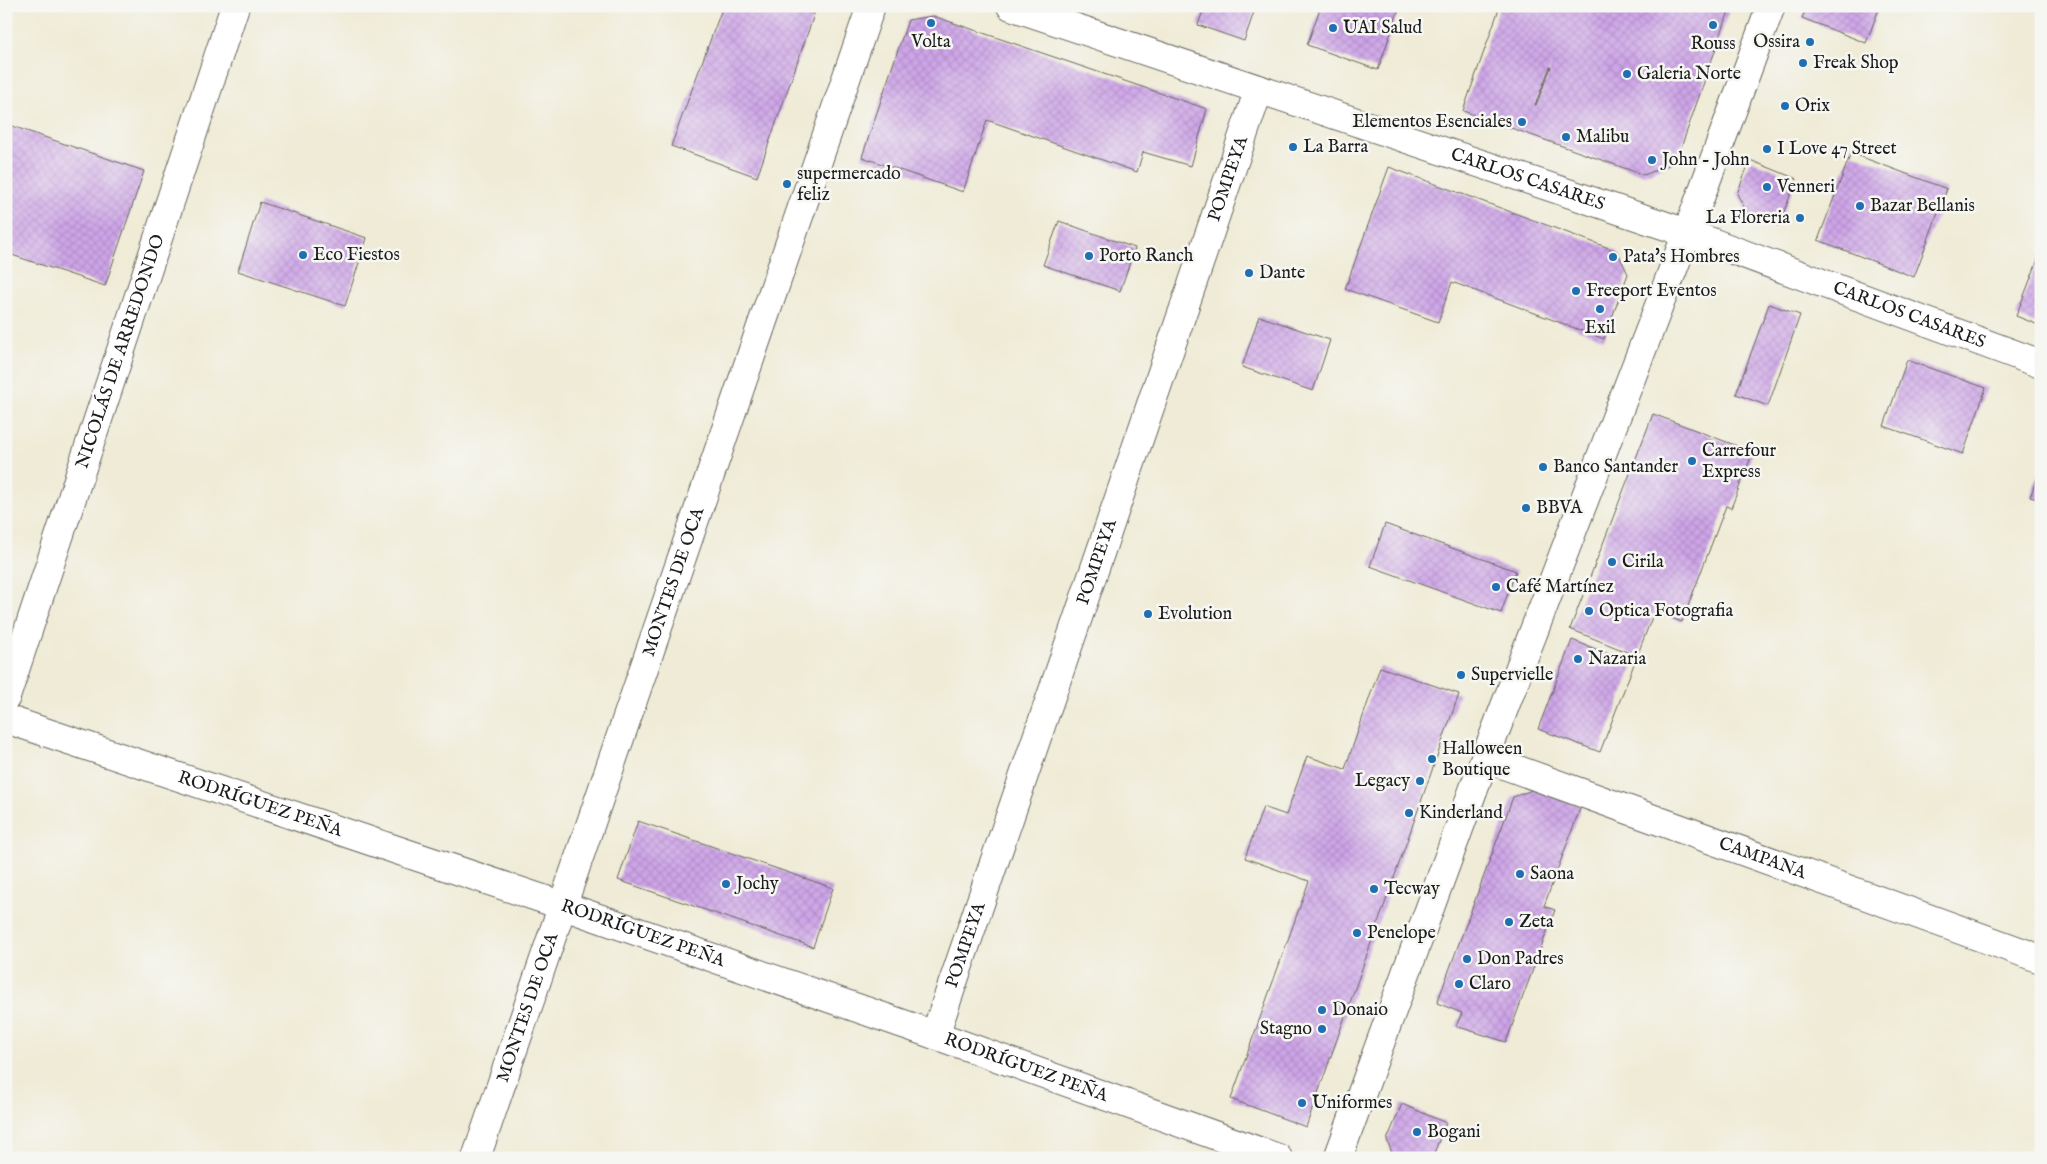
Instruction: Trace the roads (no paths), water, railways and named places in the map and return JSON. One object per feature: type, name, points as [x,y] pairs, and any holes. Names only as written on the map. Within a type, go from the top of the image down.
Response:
[{"type":"street","name":"NICOLÁS DE ARREDONDO","points":[[6,697],[235,6]]},
{"type":"street","name":"MONTES DE OCA","points":[[476,1158],[870,6]]},
{"type":"street","name":"CARLOS CASARES","points":[[1011,6],[1687,233],[2041,364]]},
{"type":"street","points":[[1338,1158],[1485,758],[1687,233],[1771,6]]},
{"type":"street","name":"POMPEYA","points":[[935,1036],[1259,89]]},
{"type":"street","name":"RODRÍGUEZ PEÑA","points":[[6,719],[562,905],[1278,1158]]},
{"type":"street","name":"CAMPANA","points":[[1485,758],[2041,959]]},
{"type":"place","name":"Volta","points":[[931,23]]},
{"type":"place","name":"Rouss","points":[[1713,25]]},
{"type":"place","name":"UAI Salud","points":[[1333,28]]},
{"type":"place","name":"Ossira","points":[[1810,42]]},
{"type":"place","name":"Freak Shop","points":[[1803,63]]},
{"type":"place","name":"Galeria Norte","points":[[1627,74]]},
{"type":"place","name":"Orix","points":[[1785,106]]},
{"type":"place","name":"Elementos Esenciales","points":[[1522,122]]},
{"type":"place","name":"Malibu","points":[[1566,137]]},
{"type":"place","name":"La Barra","points":[[1293,147]]},
{"type":"place","name":"I Love 47 Street","points":[[1767,149]]},
{"type":"place","name":"John - John","points":[[1652,160]]},
{"type":"place","name":"supermercado feliz","points":[[787,184]]},
{"type":"place","name":"Venneri","points":[[1767,187]]},
{"type":"place","name":"Bazar Bellanis","points":[[1860,206]]},
{"type":"place","name":"La Floreria","points":[[1800,218]]},
{"type":"place","name":"Eco Fiestos","points":[[303,255]]},
{"type":"place","name":"Porto Ranch","points":[[1089,256]]},
{"type":"place","name":"Pata's Hombres","points":[[1613,257]]},
{"type":"place","name":"Dante","points":[[1249,273]]},
{"type":"place","name":"Freeport Eventos","points":[[1576,291]]},
{"type":"place","name":"Exil","points":[[1600,309]]},
{"type":"place","name":"Carrefour Express","points":[[1692,461]]},
{"type":"place","name":"Banco Santander","points":[[1543,467]]},
{"type":"place","name":"BBVA","points":[[1526,508]]},
{"type":"place","name":"Cirila","points":[[1612,562]]},
{"type":"place","name":"Café Martínez","points":[[1496,587]]},
{"type":"place","name":"Optica Fotografia","points":[[1589,611]]},
{"type":"place","name":"Evolution","points":[[1148,614]]},
{"type":"place","name":"Nazaria","points":[[1578,659]]},
{"type":"place","name":"Supervielle","points":[[1461,675]]},
{"type":"place","name":"Halloween Boutique","points":[[1432,759]]},
{"type":"place","name":"Legacy","points":[[1420,781]]},
{"type":"place","name":"Kinderland","points":[[1409,813]]},
{"type":"place","name":"Saona","points":[[1520,874]]},
{"type":"place","name":"Jochy","points":[[726,884]]},
{"type":"place","name":"Tecway","points":[[1374,889]]},
{"type":"place","name":"Zeta","points":[[1509,922]]},
{"type":"place","name":"Penelope","points":[[1357,933]]},
{"type":"place","name":"Don Padres","points":[[1467,959]]},
{"type":"place","name":"Claro","points":[[1459,984]]},
{"type":"place","name":"Donaio","points":[[1322,1010]]},
{"type":"place","name":"Stagno","points":[[1322,1029]]},
{"type":"place","name":"Uniformes","points":[[1302,1103]]},
{"type":"place","name":"Bogani","points":[[1417,1132]]}]
